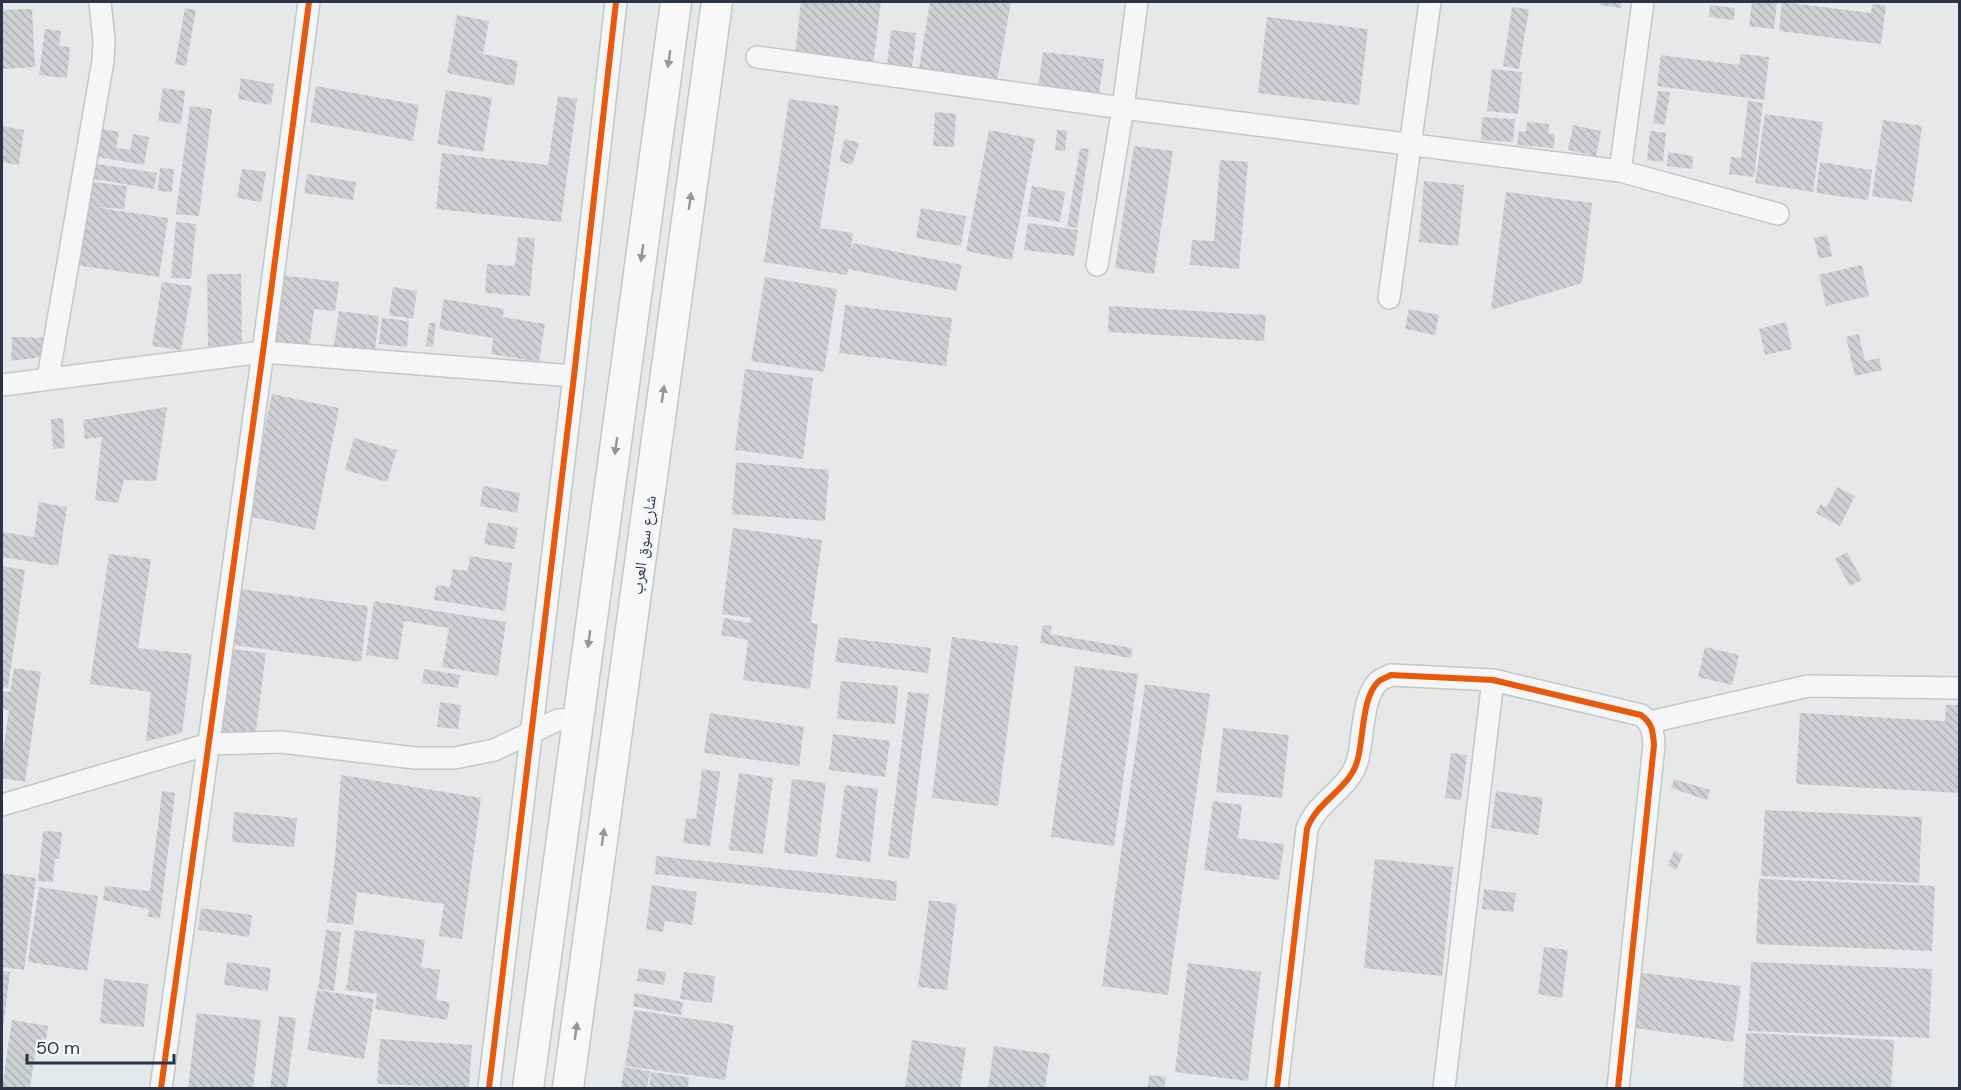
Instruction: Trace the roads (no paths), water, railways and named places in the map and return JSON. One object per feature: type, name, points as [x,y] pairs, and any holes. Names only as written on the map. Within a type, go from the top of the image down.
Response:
[{"type":"main road","points":[[528,1089],[676,2]]},
{"type":"main road","name":"شارع سوق العرب","points":[[568,1089],[717,2]]},
{"type":"street","points":[[48,378],[103,61],[104,40],[100,2]]},
{"type":"street","points":[[161,1089],[309,2]]},
{"type":"street","points":[[489,1089],[616,2]]},
{"type":"street","points":[[1097,265],[1123,108],[1137,2]]},
{"type":"street","points":[[1389,298],[1430,2]]},
{"type":"street","points":[[1620,171],[1644,2]]},
{"type":"street","points":[[757,57],[1410,146],[1620,171],[1778,214]]},
{"type":"street","points":[[2,385],[263,352],[574,376]]},
{"type":"street","points":[[1277,1089],[1307,830],[1311,817],[1347,780],[1357,764],[1372,690],[1379,681],[1391,675],[1493,680],[1641,715],[1650,722],[1654,745],[1618,1089]]},
{"type":"street","points":[[1444,1089],[1493,680]]},
{"type":"street","points":[[1650,722],[1808,686],[1959,688]]},
{"type":"street","points":[[2,805],[209,744],[281,742],[435,759],[474,755],[494,750],[558,720],[578,718]]}]
